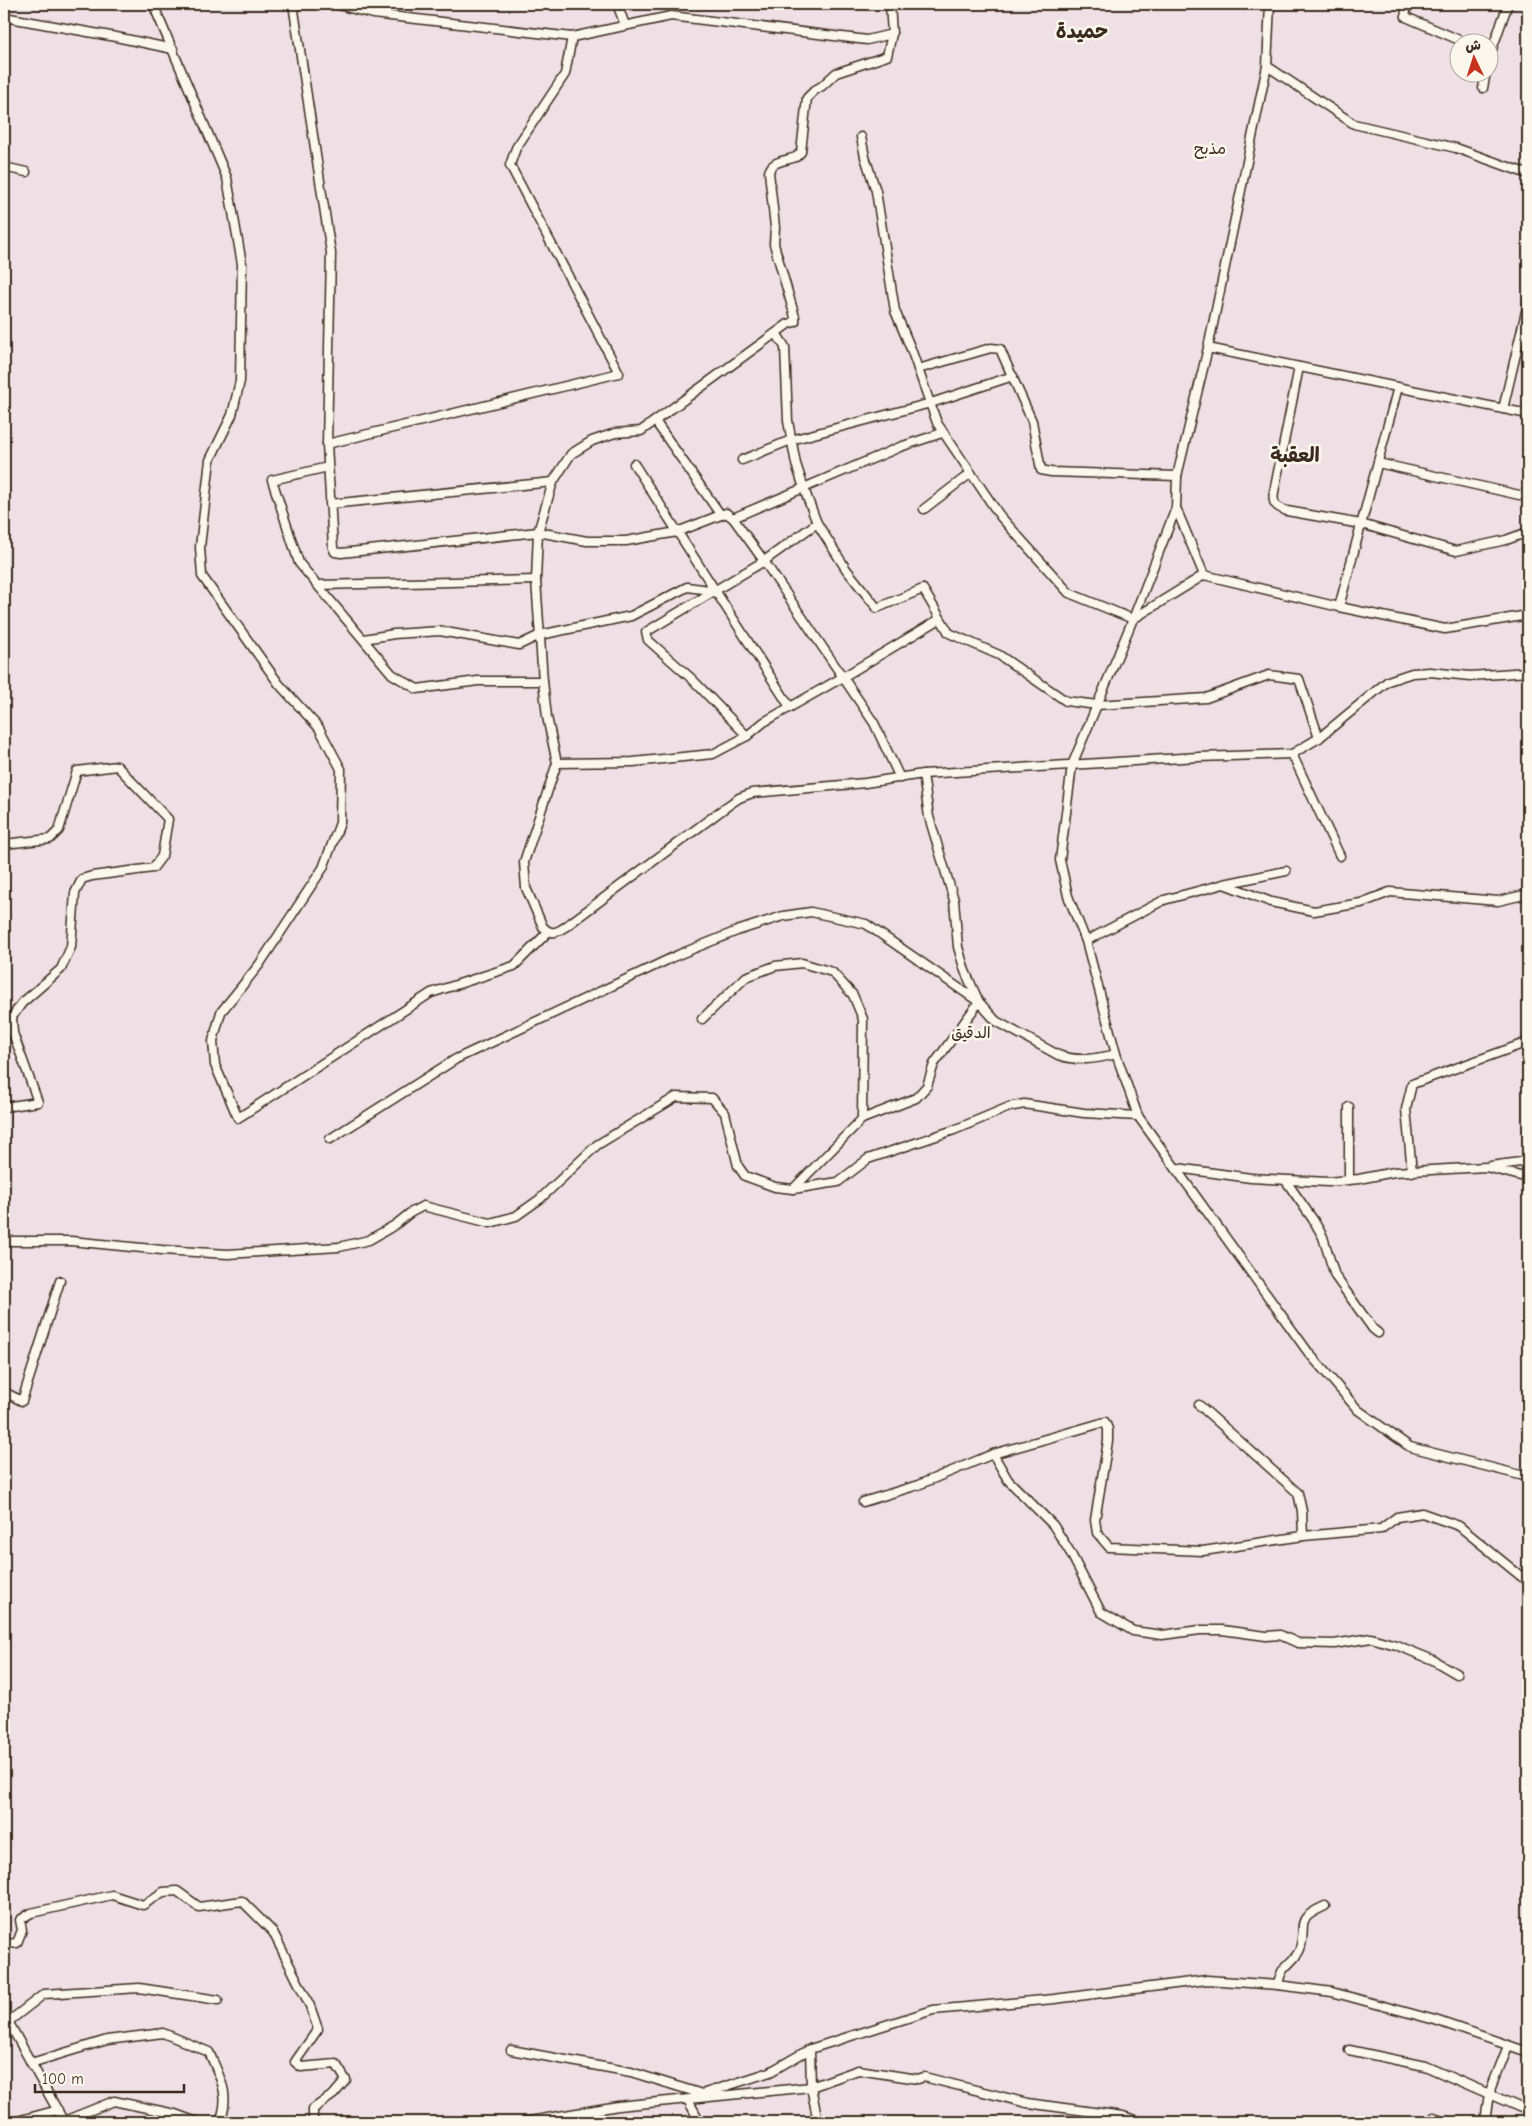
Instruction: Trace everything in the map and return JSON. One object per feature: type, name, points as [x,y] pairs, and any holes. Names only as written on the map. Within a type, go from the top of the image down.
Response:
[{"type":"street","points":[[153,4],[174,49],[227,178],[242,264],[240,381],[232,415],[210,460],[200,547],[202,576],[279,684],[319,728],[341,769],[340,823],[323,868],[259,965],[221,1012],[213,1041],[215,1065],[238,1118],[431,993],[514,966],[548,932]]},
{"type":"street","points":[[293,4],[331,253],[327,444],[332,548],[335,552],[341,553],[538,532],[588,541],[626,541],[677,532],[726,513],[733,518],[764,561],[874,723],[900,778]]},
{"type":"street","points":[[334,4],[373,14],[572,37],[671,16],[867,40],[892,34]]},
{"type":"street","points":[[617,4],[625,25]]},
{"type":"street","points":[[890,4],[892,34],[887,56],[836,73],[822,86],[814,90],[807,98],[800,152],[796,157],[774,163],[769,172],[774,244],[796,317],[795,322],[788,324],[641,431],[615,433],[579,448],[571,454],[553,482],[538,532],[536,580],[547,716],[557,763],[524,862],[526,888],[543,927],[548,932],[556,933],[739,798],[752,793],[865,784],[923,774],[1198,757],[1292,754],[1319,738],[1388,681],[1404,676],[1430,672],[1470,676],[1528,672]]},
{"type":"street","points":[[1270,4],[1267,66],[1208,348],[1177,476],[1176,508],[1133,619],[1072,765],[1060,860],[1068,896],[1086,942],[1116,1054],[1138,1116],[1308,1352],[1358,1410],[1410,1447],[1528,1477]]},
{"type":"street","points":[[1405,4],[1406,17],[1450,36]]},
{"type":"street","points":[[1497,32],[1508,4]]},
{"type":"street","points":[[4,17],[116,36],[174,49]]},
{"type":"street","points":[[327,444],[619,373],[510,165],[516,148],[565,74],[572,37]]},
{"type":"street","points":[[1267,66],[1354,124],[1456,148],[1528,174]]},
{"type":"street","points":[[1483,88],[1484,82]]},
{"type":"street","points":[[861,137],[876,191],[895,312],[942,433],[1000,516],[1069,594],[1133,619]]},
{"type":"street","points":[[4,166],[26,172]]},
{"type":"street","points":[[1503,409],[1528,303]]},
{"type":"street","points":[[776,334],[785,347],[786,394],[791,440],[804,489],[817,522],[846,569],[877,608],[923,589],[949,633],[999,655],[1066,701],[1097,704],[1206,698],[1269,674],[1299,679],[1319,738]]},
{"type":"street","points":[[918,369],[991,348],[1000,349],[1032,421],[1041,470],[1177,476]]},
{"type":"street","points":[[1208,348],[1528,414]]},
{"type":"street","points":[[1299,367],[1273,500],[1276,506],[1287,512],[1361,524],[1456,551],[1489,545],[1526,535],[1528,532]]},
{"type":"street","points":[[742,460],[791,440],[931,403],[1013,376]]},
{"type":"street","points":[[1339,607],[1398,388]]},
{"type":"street","points":[[655,421],[720,514]]},
{"type":"street","points":[[733,518],[900,447],[942,433]]},
{"type":"street","points":[[634,464],[790,706]]},
{"type":"street","points":[[1378,464],[1528,497]]},
{"type":"street","points":[[328,467],[272,480],[299,563],[392,674],[417,688],[478,681],[543,681]]},
{"type":"street","points":[[924,509],[971,473]]},
{"type":"street","points":[[330,504],[553,482]]},
{"type":"street","points":[[1176,508],[1204,575]]},
{"type":"street","points":[[748,736],[692,679],[648,640],[646,632],[764,561],[817,522]]},
{"type":"street","points":[[1133,619],[1204,575],[1339,607],[1445,629],[1528,615]]},
{"type":"street","points":[[318,585],[536,580]]},
{"type":"street","points":[[364,639],[440,630],[519,645],[540,635],[631,616],[687,587],[717,591]]},
{"type":"street","points":[[557,763],[633,762],[713,754],[748,736],[764,722],[790,706],[843,677],[940,619]]},
{"type":"street","points":[[1292,754],[1340,856]]},
{"type":"street","points":[[4,844],[50,839],[59,830],[77,771],[117,766],[168,819],[162,856],[153,868],[92,876],[82,880],[75,893],[72,947],[61,969],[22,1003],[12,1017],[13,1033],[38,1102],[4,1107]]},
{"type":"street","points":[[923,774],[929,817],[954,900],[958,947],[965,971],[979,1002]]},
{"type":"street","points":[[1086,942],[1164,900],[1224,884],[1286,871]]},
{"type":"street","points":[[1224,884],[1271,902],[1314,911],[1360,903],[1390,892],[1498,901],[1528,894]]},
{"type":"street","points":[[330,1139],[456,1060],[680,954],[737,931],[783,916],[811,912],[866,924],[979,1002],[996,1021],[1058,1056],[1078,1060],[1092,1060],[1116,1054]]},
{"type":"street","points":[[702,1019],[746,977],[775,966],[802,963],[832,972],[853,995],[863,1019],[862,1119]]},
{"type":"street","points":[[793,1189],[862,1119],[916,1098],[928,1086],[934,1064],[979,1002]]},
{"type":"street","points":[[1412,1172],[1406,1109],[1412,1084],[1528,1042]]},
{"type":"street","points":[[4,1241],[71,1241],[228,1254],[339,1247],[362,1242],[395,1225],[410,1213],[424,1206],[490,1223],[516,1216],[540,1199],[597,1145],[676,1098],[712,1098],[725,1113],[738,1166],[745,1176],[775,1187],[793,1189],[838,1182],[868,1159],[954,1130],[1009,1107],[1024,1104],[1084,1113],[1138,1116]]},
{"type":"street","points":[[1349,1107],[1349,1179]]},
{"type":"street","points":[[1177,1168],[1286,1181],[1328,1182],[1412,1172],[1486,1167],[1528,1161]]},
{"type":"street","points":[[1486,1167],[1528,1178]]},
{"type":"street","points":[[1286,1181],[1324,1237],[1335,1276],[1373,1329],[1378,1333]]},
{"type":"street","points":[[4,1392],[22,1401],[60,1282]]},
{"type":"street","points":[[1199,1405],[1298,1493],[1302,1510],[1303,1536]]},
{"type":"street","points":[[863,1502],[918,1485],[993,1454],[1104,1422],[1108,1429],[1108,1441],[1095,1520],[1097,1533],[1108,1547],[1203,1551],[1303,1536],[1381,1529],[1397,1517],[1422,1513],[1459,1526],[1528,1582]]},
{"type":"street","points":[[993,1454],[1008,1480],[1053,1525],[1070,1552],[1101,1612],[1133,1631],[1162,1635],[1200,1630],[1222,1630],[1266,1636],[1280,1635],[1298,1643],[1334,1644],[1371,1638],[1396,1645],[1433,1660],[1457,1674]]},
{"type":"street","points":[[4,1944],[17,1943],[22,1930],[20,1920],[31,1913],[112,1895],[143,1904],[163,1892],[177,1891],[199,1907],[242,1901],[273,1932],[310,2006],[318,2029],[295,2062],[301,2067],[336,2064],[346,2080],[334,2094],[313,2109],[313,2122]]},
{"type":"street","points":[[1278,1985],[1281,1972],[1295,1958],[1300,1948],[1302,1923],[1311,1912],[1325,1906]]},
{"type":"street","points":[[511,2050],[631,2072],[702,2094],[770,2072],[810,2049],[932,2010],[1054,2000],[1207,1980],[1278,1985],[1332,1992],[1435,2020],[1528,2052]]},
{"type":"street","points":[[8,2022],[44,1994],[139,1988],[218,2000]]},
{"type":"street","points":[[4,2014],[64,2122],[114,2101],[175,2114],[197,2122]]},
{"type":"street","points":[[31,2063],[107,2040],[163,2033],[209,2052],[224,2087],[226,2108],[220,2122]]},
{"type":"street","points":[[1485,2122],[1489,2094],[1508,2046]]},
{"type":"street","points":[[810,2049],[811,2087],[818,2122]]},
{"type":"street","points":[[1349,2050],[1425,2066],[1528,2111]]},
{"type":"street","points":[[524,2122],[618,2106],[811,2087],[858,2070],[918,2079],[924,2078],[1026,2103],[1123,2116],[1142,2122]]},
{"type":"street","points":[[688,2100],[700,2122]]},
{"type":"street","points":[[13,2122],[58,2110]]},
{"type":"street","points":[[1434,2117],[1442,2122]]},
{"type":"district","name":"حميدة","points":[[1082,31]]},
{"type":"district","name":"مذبح","points":[[1210,149]]},
{"type":"district","name":"العقبة","points":[[1295,455]]},
{"type":"district","name":"الدقيق","points":[[971,1033]]}]
